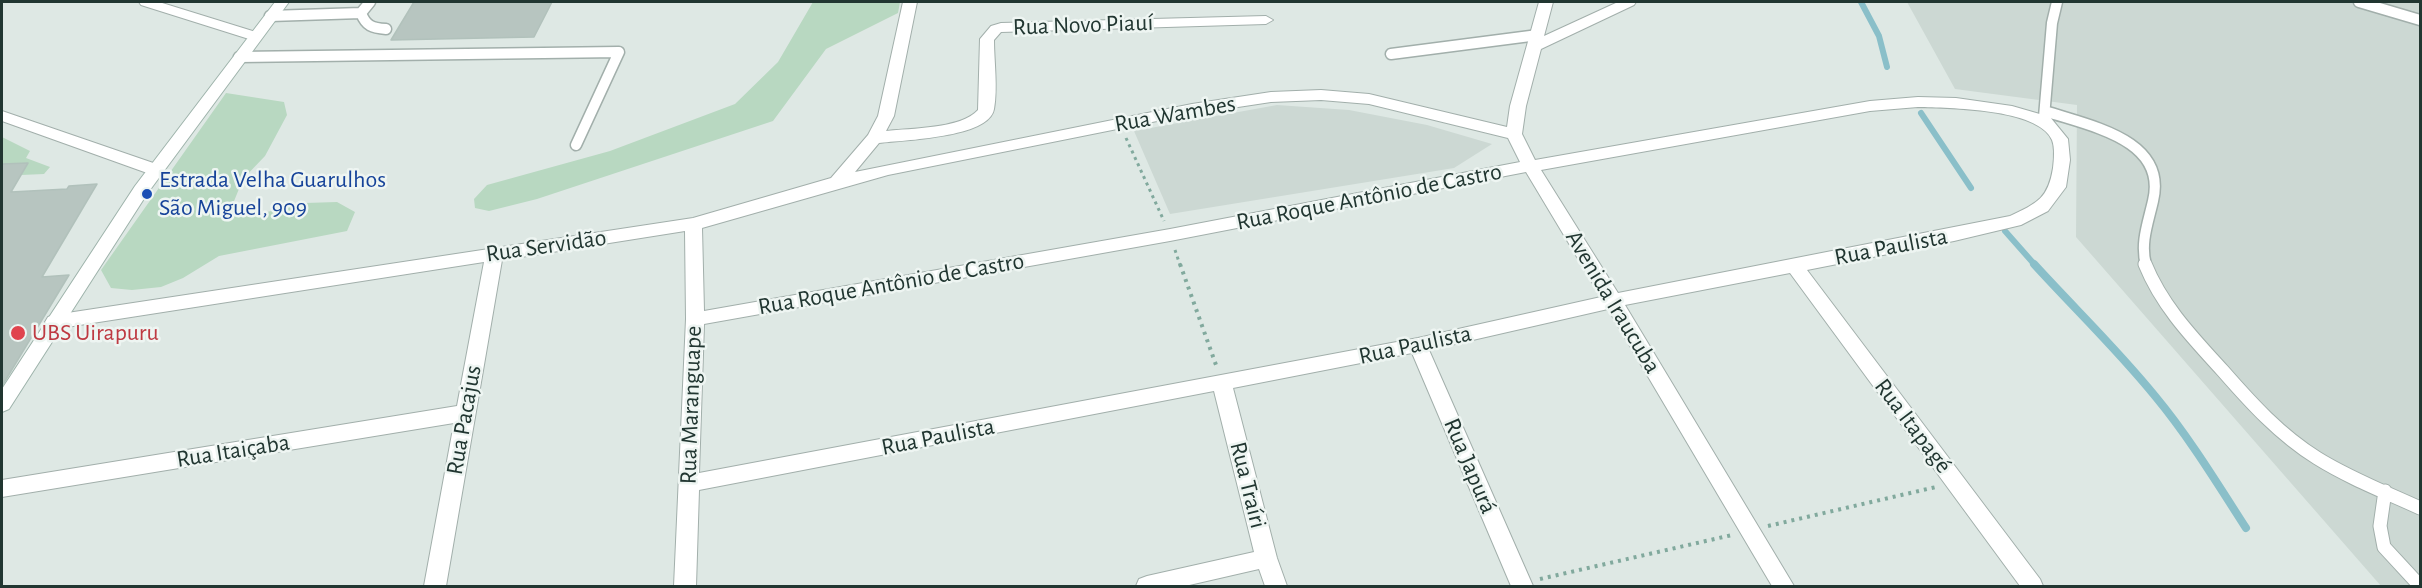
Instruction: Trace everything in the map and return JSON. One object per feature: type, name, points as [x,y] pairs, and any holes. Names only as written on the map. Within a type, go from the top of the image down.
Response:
[{"type":"street","points":[[146,2],[255,36]]},
{"type":"street","points":[[2,404],[156,170],[282,2]]},
{"type":"street","points":[[837,182],[874,138],[886,116],[910,2]]},
{"type":"street","points":[[1514,134],[1518,106],[1546,2]]},
{"type":"street","points":[[1536,41],[1629,2]]},
{"type":"street","name":"Rua Novo Piauí","points":[[874,138],[961,127],[973,124],[981,118],[986,111],[987,39],[996,29],[1006,26],[1266,20]]},
{"type":"street","name":"Rua Wambes","points":[[837,182],[888,169],[1192,109],[1271,97],[1322,95],[1369,99],[1514,134]]},
{"type":"street","name":"Rua Roque Antônio de Castro","points":[[694,319],[1170,235],[1530,166],[1870,106],[1918,102],[1956,103],[2044,116]]},
{"type":"street","points":[[2,116],[156,170]]},
{"type":"street","name":"Rua Paulista","points":[[688,484],[1418,345],[1613,301],[1964,233],[2015,221],[2042,207],[2058,186],[2062,160],[2060,139],[2044,116]]},
{"type":"street","name":"Avenida Iraucuba","points":[[1514,134],[1530,166],[1783,586]]},
{"type":"street","name":"Rua Servidão","points":[[54,322],[693,224],[837,182]]},
{"type":"street","name":"Rua Maranguape","points":[[685,586],[694,319],[693,224]]},
{"type":"street","name":"Rua Pacajus","points":[[435,586],[494,254]]},
{"type":"street","name":"Rua Itapagé","points":[[1794,266],[2032,586]]},
{"type":"street","name":"Rua Japurá","points":[[1418,345],[1522,586]]},
{"type":"street","name":"Rua Traíri","points":[[1222,383],[1266,558],[1276,586]]},
{"type":"street","name":"Rua Itaiçaba","points":[[2,489],[465,413]]},
{"type":"street","points":[[1147,586],[1266,558]]},
{"type":"lane","points":[[313,15],[324,2]]},
{"type":"lane","points":[[270,16],[361,13],[370,2]]},
{"type":"lane","points":[[2057,2],[2052,23],[2044,116],[2118,137],[2138,149],[2151,163],[2156,182],[2144,234],[2144,261],[2157,290],[2177,321],[2259,410],[2290,438],[2321,459],[2421,508]]},
{"type":"lane","points":[[2359,2],[2421,20]]},
{"type":"lane","points":[[361,13],[365,23],[374,28],[386,29]]},
{"type":"lane","points":[[1391,54],[1536,41]]},
{"type":"lane","points":[[239,57],[619,52],[576,145]]},
{"type":"lane","points":[[2385,491],[2380,526],[2384,547],[2413,581],[2421,586]]},
{"type":"shaded area","points":[[1907,2],[2420,2],[2420,586],[2381,586],[2076,237],[2077,105],[1955,89]]},
{"type":"shaded area","points":[[1277,105],[1349,110],[1427,125],[1492,144],[1454,168],[1170,214],[1134,131]]},
{"type":"green space","points":[[813,2],[900,2],[898,13],[826,49],[773,121],[537,199],[489,211],[475,208],[474,199],[487,185],[610,151],[735,104],[778,62]]},
{"type":"green space","points":[[226,93],[284,102],[287,115],[265,156],[243,179],[230,211],[250,216],[305,203],[337,202],[355,212],[347,231],[219,256],[183,278],[161,287],[132,290],[111,288],[101,270]]},
{"type":"green space","points":[[2,137],[30,151],[26,158],[50,167],[44,174],[21,175],[28,163],[2,166]]},
{"type":"building","points":[[414,2],[552,2],[534,37],[391,40]]},
{"type":"building","points":[[28,163],[11,192],[67,189],[69,186],[97,184],[42,277],[69,275],[2,386],[2,164]]},
{"type":"waterway","points":[[1861,2],[1879,36],[1887,67]]},
{"type":"waterway","points":[[1921,113],[1971,188]]},
{"type":"waterway","points":[[2005,231],[2035,265]]},
{"type":"waterway","points":[[2034,264],[2111,345],[2155,396],[2191,444],[2246,528]]},
{"type":"place","name":"Estrada Velha Guarulhos São Miguel, 909","points":[[147,194]]},
{"type":"place","name":"UBS Uirapuru","points":[[18,333]]}]
